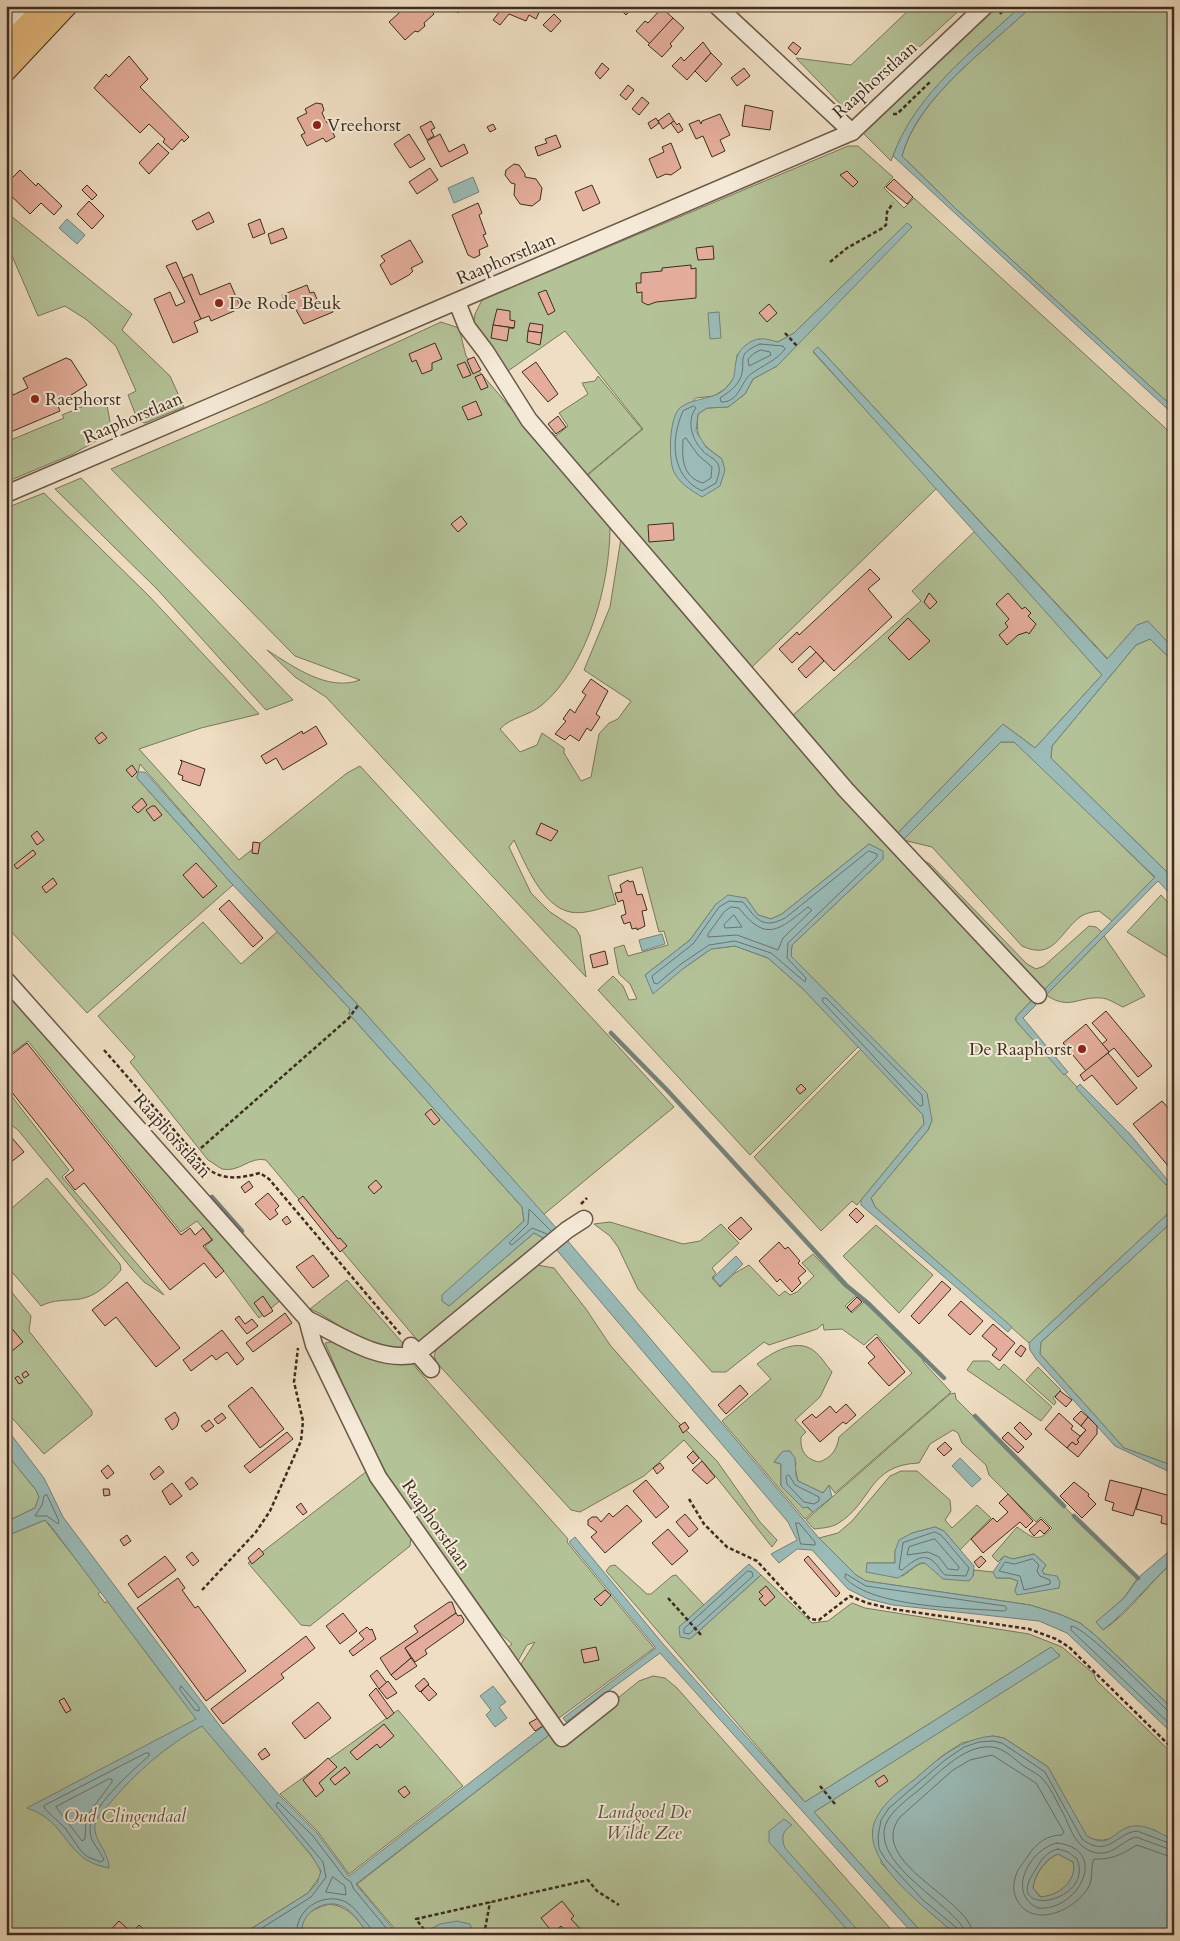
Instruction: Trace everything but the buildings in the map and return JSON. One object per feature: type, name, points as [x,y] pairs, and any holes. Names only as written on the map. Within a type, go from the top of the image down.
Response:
[{"type":"main road","points":[[6,47],[45,6]]},
{"type":"main road","points":[[6,71],[68,6]]},
{"type":"street","points":[[6,28],[27,6]]},
{"type":"street","points":[[718,6],[852,132]]},
{"type":"street","name":"Raaphorstlaan","points":[[6,494],[852,132],[985,6]]},
{"type":"street","points":[[457,302],[466,327],[486,352],[529,420],[846,790],[1038,995]]},
{"type":"street","name":"Raaphorstlaan","points":[[6,980],[307,1319],[382,1355],[404,1357],[414,1350]]},
{"type":"street","points":[[431,1369],[414,1350],[584,1219]]},
{"type":"street","name":"Raaphorstlaan","points":[[307,1319],[314,1345],[378,1477],[565,1742],[610,1700]]},
{"type":"path","points":[[830,262],[840,252],[881,230],[886,225],[887,212],[893,203]]},
{"type":"path","points":[[785,333],[798,347]]},
{"type":"path","points":[[201,1148],[349,1018],[359,1004]]},
{"type":"path","points":[[104,1050],[208,1169],[218,1176],[232,1178],[260,1173],[268,1179],[414,1350]]},
{"type":"path","points":[[202,1590],[256,1532],[270,1511],[301,1441],[302,1420],[294,1382],[295,1364],[300,1341]]},
{"type":"path","points":[[689,1499],[704,1524],[727,1547],[757,1560],[810,1619],[819,1620],[850,1596],[866,1603],[893,1609],[1029,1629],[1069,1648],[1174,1750]]},
{"type":"path","points":[[668,1598],[701,1634]]},
{"type":"path","points":[[820,1786],[835,1804]]},
{"type":"path","points":[[428,1935],[416,1919],[588,1880],[597,1892],[620,1905]]},
{"type":"path","points":[[484,1935],[490,1902]]},
{"type":"green space","points":[[913,6],[964,6],[848,112],[796,58],[851,65]]},
{"type":"green space","points":[[991,6],[1021,6],[964,58],[929,96],[901,138],[891,161],[862,132]]},
{"type":"green space","points":[[1032,6],[1174,6],[1174,408],[956,209],[902,156],[910,134],[923,113],[939,93],[976,56]]},
{"type":"green space","points":[[848,146],[858,146],[893,177],[884,188],[904,208],[914,198],[1174,436],[1174,649],[1148,622],[1137,625],[1108,659],[818,347],[813,352],[937,488],[750,669],[583,479],[643,429],[565,331],[508,371],[474,322],[475,314],[482,300]],"holes":[[[908,223],[777,366],[753,379],[745,394],[728,407],[707,408],[698,414],[697,423],[701,441],[722,459],[672,424],[696,398],[714,396],[725,389],[736,376],[737,355],[759,339],[778,342],[794,333]]]},
{"type":"green space","points":[[6,212],[132,314],[122,330],[170,376],[184,407],[145,423],[138,421],[128,395],[136,391],[116,346],[87,320],[65,306],[38,316],[6,242]]},
{"type":"green space","points":[[441,322],[459,328],[466,356],[606,519],[610,527],[606,573],[601,598],[584,647],[572,669],[542,705],[532,712],[509,722],[500,729],[520,752],[537,745],[542,733],[564,748],[564,753],[581,781],[591,777],[599,734],[609,723],[618,719],[631,701],[584,670],[610,607],[621,538],[753,695],[816,766],[1032,1000],[1016,1017],[1016,1021],[1174,1192],[1174,1208],[1029,1343],[875,1207],[871,1198],[928,1130],[932,1120],[852,1019],[791,956],[792,945],[883,859],[882,851],[869,844],[782,914],[771,919],[758,915],[746,898],[716,904],[690,940],[645,975],[684,968],[711,949],[735,946],[768,958],[802,988],[859,1046],[750,1155],[598,990],[613,976],[623,986],[629,1000],[637,999],[630,984],[619,974],[614,948],[624,945],[628,956],[668,945],[664,931],[659,932],[642,867],[608,876],[616,904],[587,912],[575,913],[560,908],[543,893],[529,871],[514,840],[509,847],[531,893],[550,912],[576,929],[580,936],[586,977],[326,697],[295,677],[267,650],[300,670],[324,680],[348,683],[360,680],[295,656],[111,469],[265,403]]},
{"type":"green space","points":[[598,376],[642,429],[583,478],[547,438],[552,432],[556,436],[568,426],[559,413],[588,394],[582,383],[595,381]]},
{"type":"green space","points":[[106,400],[112,432],[73,454],[6,482],[6,442],[64,418],[62,415],[96,401]]},
{"type":"green space","points":[[81,478],[293,700],[266,710],[157,589],[55,489]]},
{"type":"green space","points":[[44,493],[149,596],[259,714],[201,728],[139,749],[239,860],[347,773],[360,766],[674,1107],[543,1215],[358,1005],[230,868],[140,764],[137,778],[233,885],[87,1013],[6,926],[6,864],[10,844],[6,825],[6,508]]},
{"type":"green space","points":[[975,531],[1102,675],[1035,748],[1003,724],[897,834],[792,716],[921,601],[912,591]]},
{"type":"green space","points":[[1150,639],[1174,662],[1174,879],[1051,758],[1052,746],[1136,645]]},
{"type":"green space","points":[[1001,742],[1014,742],[1032,757],[1155,878],[1112,921],[1099,911],[1084,915],[1073,923],[1049,948],[1042,950],[1033,950],[1022,946],[932,847],[903,840]]},
{"type":"green space","points":[[917,857],[930,864],[1027,964],[1036,969],[1044,966],[1089,926],[1096,927],[1102,932],[1041,993]]},
{"type":"green space","points":[[1161,895],[1174,909],[1174,961],[1127,932]]},
{"type":"green space","points":[[203,922],[241,964],[278,931],[350,1009],[349,1014],[522,1207],[524,1221],[443,1295],[442,1301],[449,1306],[534,1233],[549,1241],[424,1343],[418,1341],[266,1160],[255,1160],[228,1170],[222,1169],[208,1160],[130,1062],[135,1057],[98,1016]]},
{"type":"green space","points":[[1104,936],[1145,996],[1123,1007],[1104,998],[1061,1002],[1046,995]]},
{"type":"green space","points":[[6,986],[281,1300],[259,1318],[205,1246],[213,1240],[197,1221],[181,1232],[28,1041],[6,1057]]},
{"type":"green space","points":[[861,1049],[923,1115],[924,1124],[857,1205],[852,1201],[821,1231],[754,1157]]},
{"type":"green space","points":[[6,1089],[69,1170],[62,1177],[164,1295],[144,1282],[132,1269],[18,1130],[6,1121]]},
{"type":"green space","points":[[47,1178],[120,1264],[121,1270],[108,1284],[92,1295],[80,1299],[51,1302],[41,1306],[6,1265],[6,1213]]},
{"type":"green space","points":[[1174,1220],[1174,1466],[1124,1448],[1040,1354],[1041,1342]]},
{"type":"green space","points":[[610,1222],[683,1244],[700,1241],[721,1224],[739,1243],[712,1268],[716,1273],[712,1278],[720,1287],[735,1273],[749,1265],[779,1296],[785,1291],[790,1295],[797,1292],[814,1276],[802,1263],[813,1254],[844,1286],[857,1295],[845,1306],[852,1313],[864,1302],[921,1356],[924,1363],[951,1392],[835,1493],[829,1485],[823,1493],[798,1481],[795,1468],[796,1463],[790,1451],[782,1452],[774,1462],[781,1464],[781,1486],[813,1512],[805,1519],[722,1421],[771,1379],[757,1364],[769,1355],[784,1348],[800,1346],[807,1347],[817,1353],[832,1372],[820,1397],[795,1420],[806,1432],[801,1437],[801,1446],[804,1453],[810,1459],[819,1462],[833,1453],[839,1437],[912,1373],[876,1334],[864,1345],[842,1329],[824,1330],[823,1324],[817,1329],[769,1345],[764,1342],[726,1372],[712,1372],[638,1289],[618,1247],[610,1236],[594,1224]]},
{"type":"green space","points":[[876,1225],[933,1275],[899,1313],[843,1256]]},
{"type":"green space","points":[[537,1265],[554,1268],[586,1309],[610,1345],[674,1418],[717,1461],[760,1522],[777,1540],[772,1547],[684,1440],[644,1476],[580,1512],[571,1510],[437,1363],[434,1356],[436,1350]]},
{"type":"green space","points":[[347,1280],[408,1349],[403,1352],[361,1340],[310,1309]]},
{"type":"green space","points":[[6,1285],[31,1316],[29,1331],[92,1411],[92,1415],[44,1454],[6,1411]]},
{"type":"green space","points":[[337,1341],[410,1361],[568,1539],[567,1542],[654,1648],[559,1718],[521,1664],[535,1642],[527,1645],[518,1661],[508,1647],[512,1644],[498,1631],[386,1473],[361,1426],[325,1343]]},
{"type":"green space","points":[[973,1361],[989,1361],[999,1370],[1004,1364],[1052,1407],[1041,1421],[967,1370]]},
{"type":"green space","points":[[1038,1367],[1061,1390],[1053,1398],[1056,1402],[1054,1405],[1026,1380]]},
{"type":"green space","points":[[955,1393],[956,1399],[1137,1579],[1124,1598],[1097,1622],[1103,1630],[1122,1615],[1174,1561],[1174,1710],[1080,1623],[1030,1605],[866,1581],[856,1575],[819,1538],[838,1533],[852,1521],[890,1476],[901,1471],[917,1471],[950,1500],[951,1511],[945,1520],[952,1528],[977,1505],[991,1518],[960,1550],[944,1531],[935,1527],[912,1533],[895,1551],[895,1563],[867,1563],[903,1576],[924,1563],[937,1574],[973,1576],[974,1570],[993,1572],[997,1578],[1010,1578],[1018,1581],[1015,1591],[1059,1588],[1042,1571],[1046,1565],[1034,1554],[1013,1559],[1004,1556],[998,1562],[992,1556],[1017,1527],[1035,1537],[1042,1536],[1052,1528],[1041,1517],[1036,1522],[989,1475],[986,1465],[962,1443],[958,1433],[953,1430],[930,1444],[919,1463],[902,1465],[889,1470],[872,1486],[858,1506],[837,1524],[814,1529],[806,1520],[950,1394]]},
{"type":"green space","points":[[6,1453],[36,1490],[39,1497],[35,1508],[6,1522]]},
{"type":"green space","points":[[367,1471],[411,1535],[410,1546],[310,1626],[301,1625],[248,1563]]},
{"type":"green space","name":"Oud Clingendaal","points":[[45,1520],[101,1591],[98,1594],[105,1603],[108,1601],[162,1674],[319,1865],[321,1875],[308,1893],[241,1935],[6,1935],[6,1536]]},
{"type":"green space","points":[[615,1565],[647,1594],[651,1594],[672,1576],[676,1575],[704,1605],[679,1627],[690,1639],[761,1575],[812,1623],[828,1621],[852,1603],[865,1608],[1029,1634],[1062,1647],[1094,1674],[1096,1680],[1174,1755],[1174,1841],[1154,1830],[1128,1827],[1108,1839],[1092,1839],[1086,1836],[1048,1767],[1004,1738],[993,1736],[962,1743],[942,1756],[885,1805],[881,1863],[920,1903],[956,1935],[924,1935],[814,1812],[1060,1655],[1050,1648],[805,1802],[606,1571],[610,1566]]},
{"type":"green space","name":"Landgoed De Wilde Zee","points":[[653,1676],[665,1678],[677,1688],[896,1935],[400,1935],[357,1884],[553,1732],[571,1736],[639,1681]]},
{"type":"green space","points":[[398,1710],[463,1786],[349,1874],[318,1832],[280,1794]]},
{"type":"green space","points":[[1058,1854],[1073,1862],[1074,1869],[1070,1881],[1054,1894],[1041,1897],[1033,1888],[1034,1883],[1038,1873],[1045,1864]]},
{"type":"green space","points":[[330,1904],[348,1911],[357,1919],[369,1935],[302,1935],[305,1917],[313,1910]]},
{"type":"water","points":[[1021,6],[1032,6],[976,56],[939,93],[923,113],[910,134],[902,156],[956,209],[1174,408],[1174,415],[893,156],[903,134],[931,93],[966,56]]},
{"type":"water","points":[[473,177],[479,192],[454,203],[448,188]]},
{"type":"water","points":[[67,219],[85,235],[77,244],[59,228]]},
{"type":"water","points":[[907,223],[912,227],[777,366],[753,379],[745,394],[728,407],[707,408],[698,414],[696,431],[706,447],[722,459],[725,470],[720,486],[702,497],[679,480],[672,466],[670,448],[674,419],[681,407],[716,395],[726,388],[734,377],[738,354],[749,343],[757,339],[778,342],[794,333]]},
{"type":"water","points":[[719,312],[721,338],[710,339],[708,313]]},
{"type":"water","points":[[818,347],[1107,659],[1137,625],[1148,621],[1174,649],[1174,662],[1150,639],[1136,645],[1052,746],[1051,758],[1174,879],[1174,898],[1158,881],[1046,995],[1041,993],[1155,877],[1014,742],[1001,742],[903,840],[897,834],[1003,724],[1035,748],[1102,675],[813,351]]},
{"type":"water","points":[[138,772],[145,772],[230,868],[358,1005],[567,1240],[819,1538],[856,1575],[866,1581],[1030,1605],[1080,1623],[1174,1710],[1174,1735],[1067,1633],[1039,1621],[893,1605],[868,1599],[848,1589],[812,1550],[797,1549],[779,1563],[771,1554],[797,1540],[788,1522],[549,1241],[534,1233],[449,1306],[442,1301],[442,1295],[524,1221],[522,1207],[349,1014],[350,1009],[233,885],[137,778]]},
{"type":"water","points":[[869,844],[883,851],[883,859],[792,945],[791,956],[927,1093],[932,1120],[928,1130],[871,1198],[875,1207],[1012,1327],[1008,1332],[861,1205],[861,1200],[924,1124],[923,1115],[802,988],[768,958],[735,946],[711,949],[684,968],[653,994],[645,975],[690,940],[716,904],[728,895],[746,898],[758,915],[771,919],[782,914]]},
{"type":"water","points":[[662,934],[665,944],[642,951],[639,940]]},
{"type":"water","points":[[1032,1000],[1036,1005],[1023,1018],[1068,1072],[1064,1075],[1016,1021],[1016,1017]]},
{"type":"water","points":[[1080,1084],[1130,1134],[1169,1182],[1166,1185],[1076,1088]]},
{"type":"water","points":[[1174,1208],[1174,1220],[1041,1342],[1040,1354],[1124,1448],[1174,1466],[1174,1474],[1115,1446],[1036,1359],[1030,1350],[1029,1343]]},
{"type":"water","points":[[736,1256],[743,1264],[720,1286],[713,1278]]},
{"type":"water","points":[[6,1428],[44,1478],[63,1517],[220,1726],[279,1795],[317,1833],[349,1876],[546,1724],[553,1732],[356,1884],[398,1935],[369,1935],[350,1911],[342,1906],[327,1904],[308,1914],[302,1927],[302,1935],[241,1935],[308,1893],[317,1883],[321,1871],[311,1855],[202,1726],[189,1733],[153,1760],[130,1781],[98,1816],[95,1833],[106,1855],[109,1868],[94,1864],[83,1857],[51,1822],[41,1814],[27,1808],[196,1719],[45,1520],[6,1536],[6,1522],[35,1508],[39,1497],[36,1490],[6,1453]]},
{"type":"water","points":[[783,1451],[790,1451],[795,1458],[798,1481],[823,1493],[829,1485],[832,1497],[813,1512],[808,1507],[803,1508],[781,1486],[781,1464],[774,1462]]},
{"type":"water","points":[[960,1458],[981,1479],[972,1487],[952,1466]]},
{"type":"water","points":[[935,1527],[944,1531],[974,1566],[973,1576],[969,1581],[943,1579],[925,1563],[920,1563],[898,1578],[866,1572],[867,1563],[895,1563],[895,1551],[899,1540],[912,1533]]},
{"type":"water","points":[[575,1537],[663,1644],[805,1802],[1051,1647],[1060,1656],[814,1812],[924,1935],[914,1935],[660,1653],[566,1722],[563,1718],[656,1648],[569,1542]]},
{"type":"water","points":[[1174,1547],[1174,1561],[1122,1614],[1103,1630],[1096,1622],[1124,1598],[1137,1580],[1134,1574],[1139,1577]]},
{"type":"water","points":[[1034,1554],[1046,1565],[1042,1571],[1044,1574],[1057,1576],[1060,1582],[1059,1588],[1017,1595],[1015,1591],[1018,1581],[1010,1578],[996,1578],[993,1572],[1004,1556],[1013,1559]]},
{"type":"water","points":[[749,1564],[761,1575],[690,1639],[680,1637],[679,1627]]},
{"type":"water","points":[[493,1686],[506,1702],[499,1707],[507,1718],[495,1727],[486,1715],[491,1710],[480,1696]]},
{"type":"water","points":[[993,1736],[1004,1738],[1048,1767],[1087,1836],[1094,1840],[1110,1839],[1129,1827],[1140,1826],[1153,1830],[1174,1841],[1174,1935],[956,1935],[898,1882],[885,1866],[876,1849],[872,1833],[880,1811],[894,1796],[942,1757],[960,1745]],"holes":[[[1058,1854],[1073,1862],[1074,1869],[1070,1881],[1053,1894],[1040,1897],[1033,1888],[1038,1873],[1045,1863]]]},
{"type":"water","points":[[784,1819],[792,1825],[783,1835],[785,1848],[862,1935],[852,1935],[769,1842],[769,1831]]},
{"type":"water","points":[[457,1921],[470,1924],[474,1935],[399,1935],[427,1931],[440,1924]]},
{"type":"waterway","points":[[611,1033],[667,1090],[847,1286],[869,1304],[944,1378]]},
{"type":"waterway","points":[[212,1197],[242,1231]]},
{"type":"waterway","points":[[975,1416],[1064,1506]]},
{"type":"waterway","points":[[1074,1516],[1138,1578]]},
{"type":"place","name":"Vreehorst","points":[[317,125]]},
{"type":"place","name":"De Rode Beuk","points":[[219,303]]},
{"type":"place","name":"Raephorst","points":[[35,399]]},
{"type":"place","name":"De Raaphorst","points":[[1082,1049]]}]
